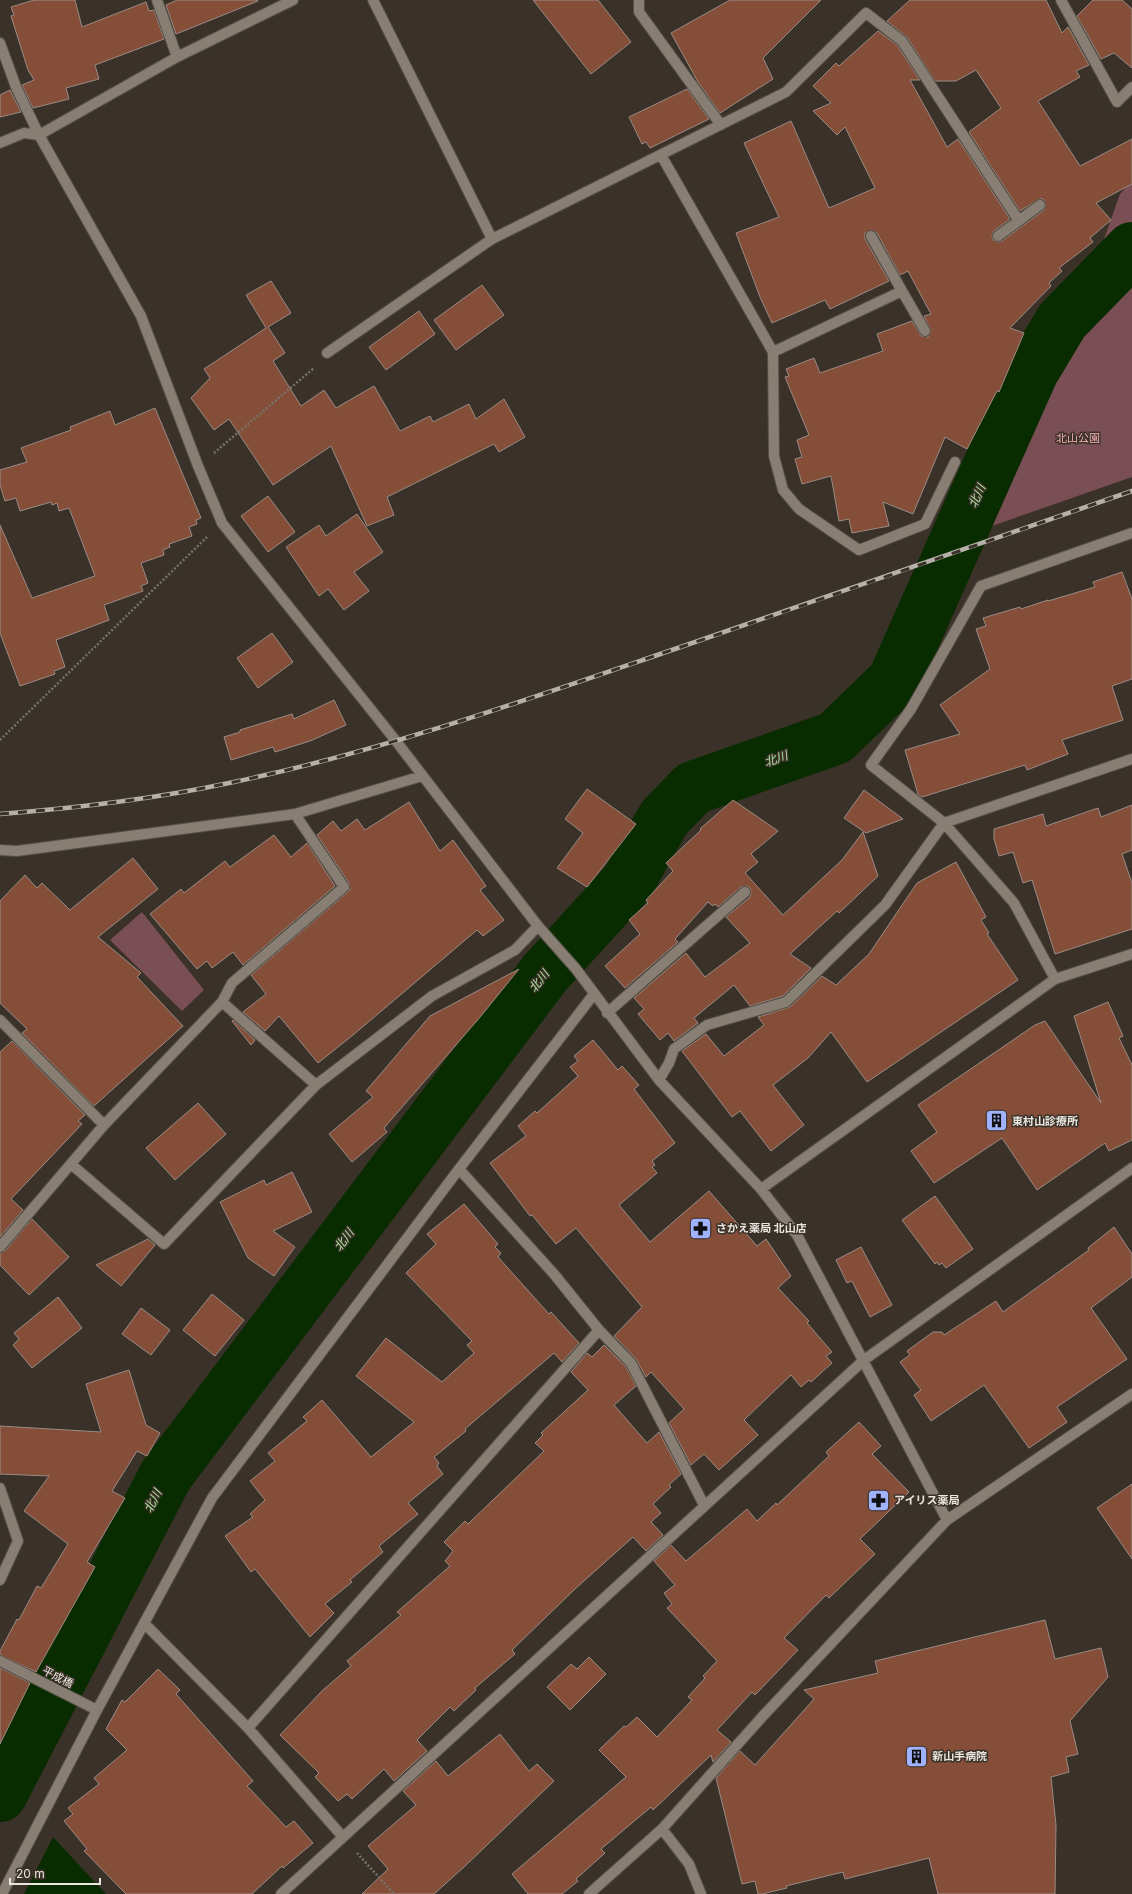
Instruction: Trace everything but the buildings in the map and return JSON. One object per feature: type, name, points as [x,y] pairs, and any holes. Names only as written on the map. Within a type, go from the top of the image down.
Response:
[{"type":"street","points":[[157,0],[177,57]]},
{"type":"street","points":[[0,143],[24,133],[39,135],[177,57],[294,0]]},
{"type":"street","points":[[373,0],[492,239]]},
{"type":"street","points":[[639,0],[639,12],[721,125]]},
{"type":"street","points":[[1061,0],[1117,102],[1132,87]]},
{"type":"street","points":[[328,353],[492,239],[786,92],[866,13],[902,41],[1019,221]]},
{"type":"street","points":[[0,43],[16,87],[39,135],[141,316],[198,466],[222,522],[396,741],[538,926],[576,969],[659,1080],[761,1189],[797,1235],[947,1520]]},
{"type":"street","points":[[661,155],[773,352],[774,456],[782,490],[799,509],[859,550],[925,524],[955,462]]},
{"type":"street","points":[[998,236],[1040,205]]},
{"type":"street","points":[[871,236],[925,331]]},
{"type":"street","points":[[773,352],[902,291]]},
{"type":"street","points":[[1055,979],[1014,903],[944,823],[871,765],[912,709],[981,586],[1132,533]]},
{"type":"street","points":[[659,1080],[669,1063],[674,1049],[707,1025],[786,1002],[885,905],[944,823],[1132,759]]},
{"type":"street","points":[[0,850],[17,851],[295,814],[422,776]]},
{"type":"street","points":[[0,1247],[104,1125],[222,1002],[232,983],[344,887],[295,814]]},
{"type":"street","points":[[607,1012],[745,892]]},
{"type":"street","points":[[71,1164],[164,1244],[316,1085],[432,996],[515,950],[538,926]]},
{"type":"street","points":[[761,1189],[1055,979],[1132,954]]},
{"type":"street","points":[[2,1894],[97,1710],[212,1498],[459,1169],[594,994]]},
{"type":"street","points":[[222,1002],[316,1085]]},
{"type":"street","points":[[0,1021],[104,1125]]},
{"type":"street","points":[[280,1894],[864,1360],[1132,1168]]},
{"type":"street","points":[[459,1169],[554,1274],[599,1330],[631,1363],[704,1505]]},
{"type":"street","points":[[248,1728],[599,1330]]},
{"type":"street","points":[[589,1894],[662,1829],[762,1717],[947,1520],[1132,1394]]},
{"type":"street","points":[[0,1488],[18,1541],[0,1580]]},
{"type":"street","points":[[145,1624],[248,1728],[342,1836]]},
{"type":"street","name":"平成橋","points":[[0,1661],[97,1710]]},
{"type":"street","points":[[662,1829],[689,1864],[700,1894]]},
{"type":"path","points":[[198,466],[312,371],[328,353]]},
{"type":"path","points":[[0,740],[222,522]]},
{"type":"path","points":[[342,1836],[394,1894]]},
{"type":"green space","name":"北山公園","points":[[1132,181],[1132,477],[972,533],[1072,329],[1120,194]]},
{"type":"green space","points":[[142,912],[204,990],[182,1011],[110,940]]},
{"type":"shaded area","points":[[53,1837],[106,1894],[24,1894]]},
{"type":"waterway","name":"北川","points":[[0,1795],[166,1475],[545,973],[628,882],[664,818],[693,788],[835,738],[894,681],[1032,371],[1062,321],[1132,249]]},
{"type":"railway","points":[[0,814],[58,809],[172,794],[229,783],[341,756],[452,724],[562,688],[1132,491]]},
{"type":"place","name":"東村山診療所","points":[[996,1121]]},
{"type":"place","name":"さかえ薬局 北山店","points":[[700,1228]]},
{"type":"place","name":"アイリス薬局","points":[[878,1500]]},
{"type":"place","name":"新山手病院","points":[[917,1756]]}]
